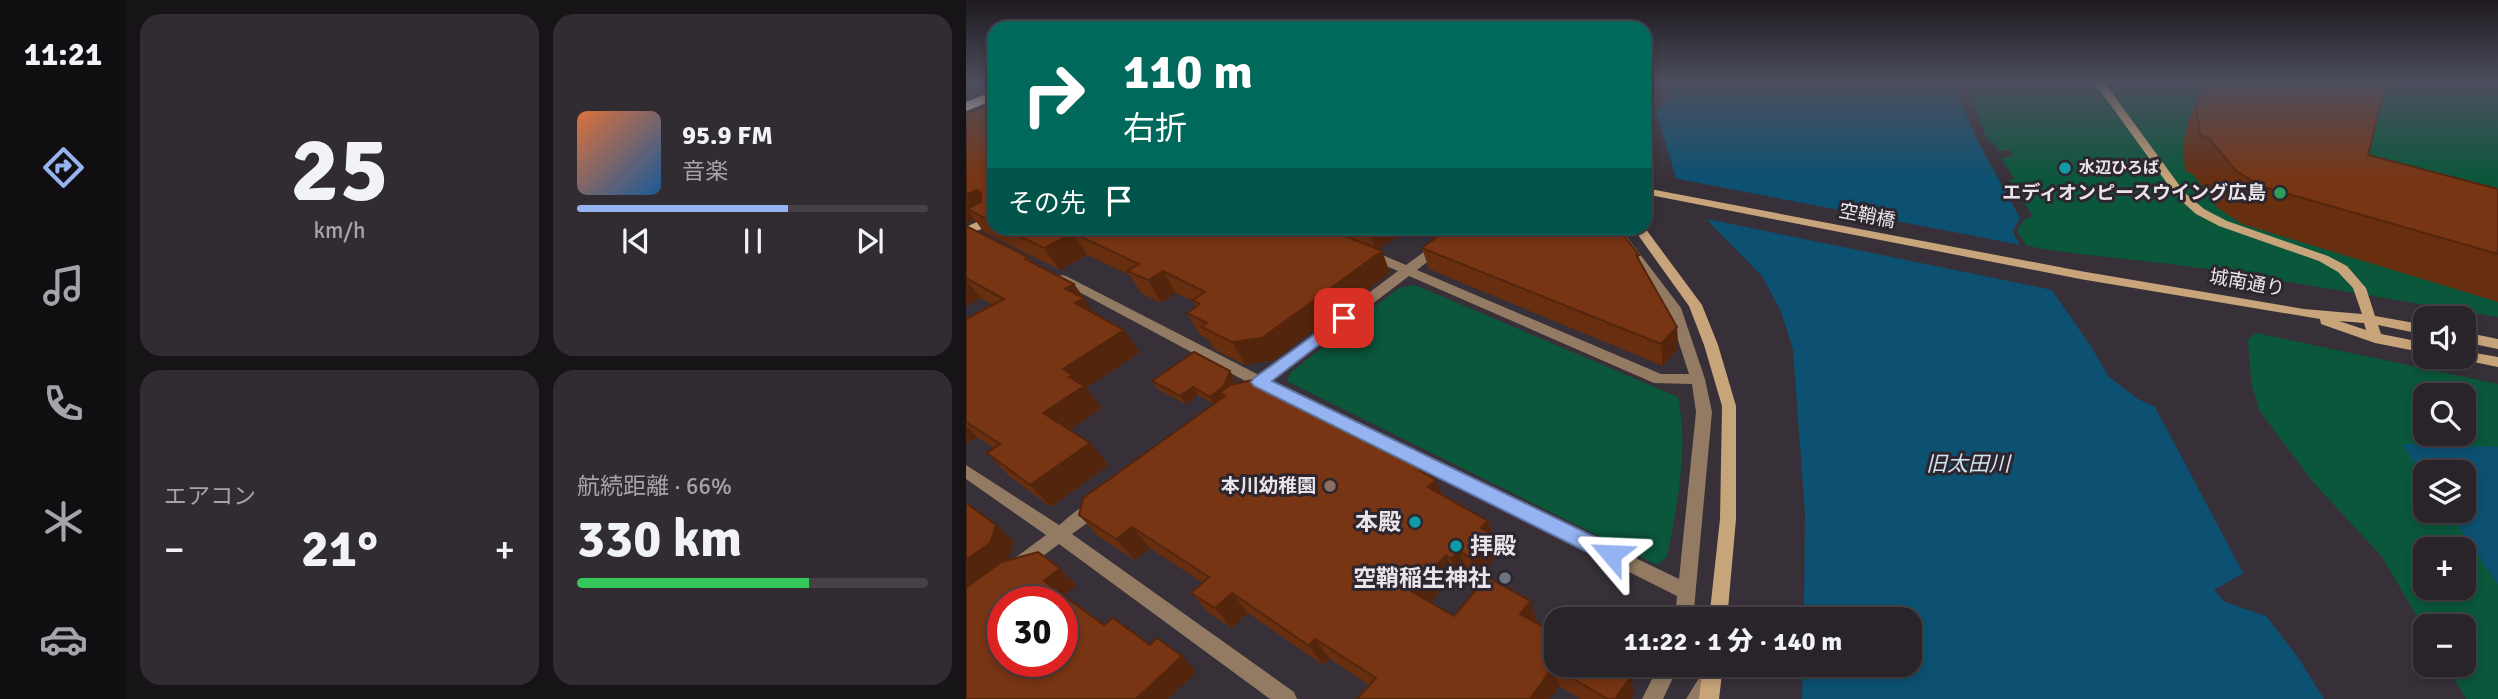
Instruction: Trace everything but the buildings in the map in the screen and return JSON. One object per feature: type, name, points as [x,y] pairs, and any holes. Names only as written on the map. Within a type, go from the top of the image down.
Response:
[{"type":"street","points":[[2123,115],[2181,195],[2194,208],[2232,229],[2310,254],[2343,270],[2359,286],[2375,338]]},
{"type":"street","name":"空鞘橋","points":[[1652,192],[2061,271]]},
{"type":"street","points":[[971,234],[987,223]]},
{"type":"street","points":[[1237,399],[1455,235]]},
{"type":"street","points":[[1619,235],[1674,308],[1698,379],[1704,412],[1685,607]]},
{"type":"street","points":[[1644,235],[1695,305],[1711,345],[1729,406],[1728,519],[1719,607]]},
{"type":"street","points":[[1361,251],[1658,379],[1698,379]]},
{"type":"street","name":"城南通り","points":[[2061,271],[2304,313],[2369,319],[2413,327]]},
{"type":"street","points":[[1053,275],[1285,394]]},
{"type":"street","points":[[2304,313],[2375,338],[2413,345]]},
{"type":"street","points":[[2476,339],[2498,344]]},
{"type":"street","points":[[2476,358],[2498,362]]},
{"type":"street","points":[[1360,431],[1686,591]]},
{"type":"street","points":[[966,471],[1060,534],[1287,699]]},
{"type":"street","points":[[1008,574],[1104,501]]},
{"type":"street","points":[[1652,699],[1663,677]]},
{"type":"street","points":[[1696,699],[1709,677]]},
{"type":"street","points":[[1709,699],[1712,677]]},
{"type":"green space","points":[[1977,115],[2498,115],[2498,317],[2476,313],[2476,306],[2431,306],[2207,269],[2027,246],[2017,231],[2024,220],[2033,216],[2010,181],[2014,178],[2001,158],[2013,156],[2010,150],[1998,151],[1994,143],[1988,141]]},
{"type":"green space","points":[[1415,285],[1678,397],[1682,457],[1678,498],[1667,557],[1657,565],[1287,381],[1291,372],[1399,288]]},
{"type":"green space","points":[[2256,333],[2413,366],[2413,369],[2427,369],[2498,384],[2498,699],[2466,699],[2453,677],[2476,677],[2476,614],[2416,614],[2382,557],[2313,482],[2259,410],[2251,381],[2248,340]]},
{"type":"water","name":"旧太田川","points":[[1657,115],[1966,115],[1978,142],[2020,218],[2013,230],[2015,237],[2109,377],[2138,399],[2155,407],[2243,573],[2214,590],[2225,602],[2266,616],[2299,659],[2324,699],[1802,699],[1803,677],[1922,677],[1922,607],[1804,607],[1805,513],[1793,350],[1781,311],[1762,276],[1712,225],[1676,177]]},
{"type":"water","points":[[2402,444],[2498,447],[2498,584],[2476,552],[2476,537],[2466,537],[2456,523],[2476,523],[2476,460],[2413,460]]},
{"type":"pier","points":[[1673,178],[2026,246],[2057,291],[1702,218]]},
{"type":"place","name":"水辺ひろば","points":[[2065,168]]},
{"type":"place","name":"エディオンピースウイング広島","points":[[2280,193]]},
{"type":"place","name":"本川幼稚園","points":[[1330,486]]},
{"type":"place","name":"本殿","points":[[1415,522]]},
{"type":"place","name":"拝殿","points":[[1456,546]]},
{"type":"place","name":"空鞘稲生神社","points":[[1505,578]]},
{"type":"route","points":[[1344,318],[1260,382],[1611,554]]}]
